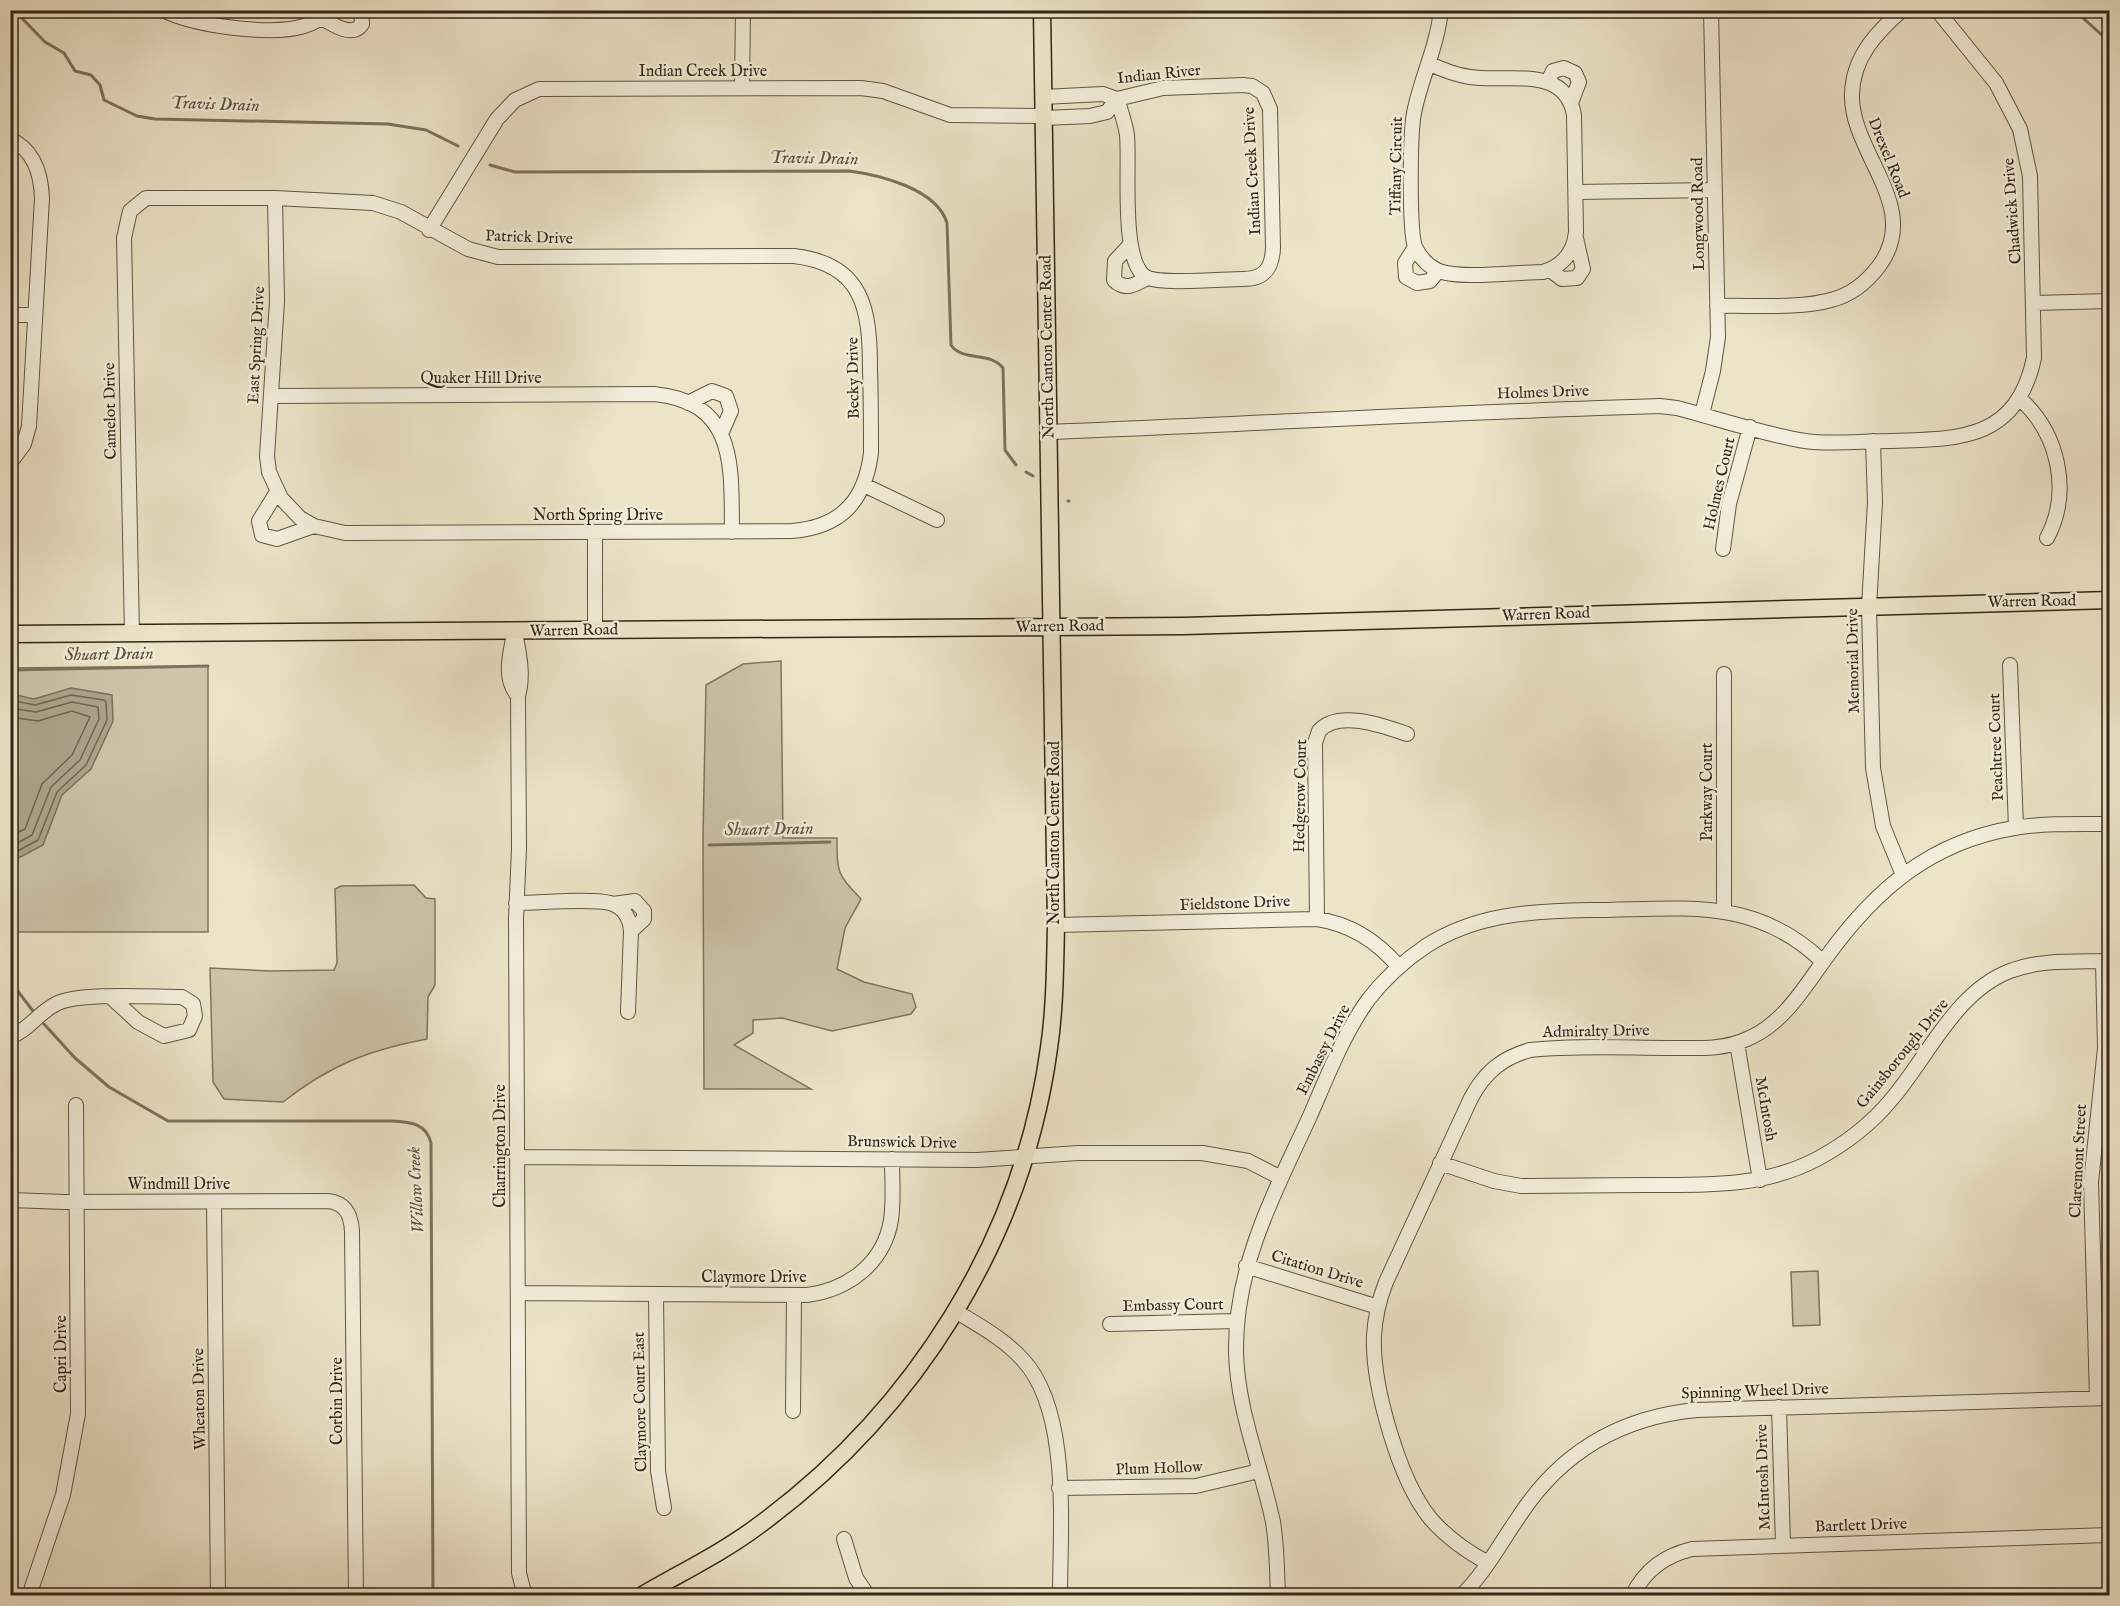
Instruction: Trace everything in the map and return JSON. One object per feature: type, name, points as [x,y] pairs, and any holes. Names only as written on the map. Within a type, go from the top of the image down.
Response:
[{"type":"main road","name":"North Canton Center Road","points":[[641,1596],[756,1527],[820,1476],[886,1409],[924,1362],[957,1312],[994,1239],[1025,1156],[1040,1101],[1055,993],[1056,926],[1042,10]]},
{"type":"main road","name":"Warren Road","points":[[10,634],[1053,628],[2109,600]]},
{"type":"street","points":[[163,10],[189,20],[220,27],[287,28],[306,25],[327,14],[347,30],[356,30],[363,24],[361,10]]},
{"type":"street","points":[[742,88],[743,10]]},
{"type":"street","points":[[1430,63],[1436,45],[1441,10]]},
{"type":"street","name":"Longwood Road","points":[[1702,414],[1716,357],[1711,10]]},
{"type":"street","name":"Drexel Road","points":[[1717,306],[1832,300],[1860,286],[1882,263],[1891,240],[1891,207],[1883,182],[1856,124],[1852,93],[1855,73],[1865,48],[1881,28],[1902,10]]},
{"type":"street","name":"Chadwick Drive","points":[[1937,10],[1996,83],[2020,129],[2030,176],[2034,358],[2028,380],[2019,398]]},
{"type":"street","name":"Tiffany Circuit","points":[[1430,63],[1470,77],[1548,81],[1554,71],[1564,68],[1575,73],[1579,82],[1571,103],[1574,115],[1576,238],[1583,269],[1576,278],[1562,279],[1550,270],[1452,274],[1438,271],[1430,281],[1418,283],[1406,277],[1404,263],[1415,247],[1412,124],[1430,63]]},
{"type":"street","points":[[1548,81],[1559,87],[1571,103]]},
{"type":"street","name":"Indian Creek Drive","points":[[1147,278],[1167,281],[1249,279],[1263,275],[1269,270],[1273,248],[1270,109],[1263,93],[1252,86],[1243,85]]},
{"type":"street","name":"Indian River","points":[[1043,97],[1103,94],[1117,99],[1163,88],[1243,85]]},
{"type":"street","name":"Indian Creek Drive","points":[[429,230],[497,119],[510,104],[526,94],[550,88],[873,89],[950,115],[1044,117],[1090,116],[1107,112],[1117,99]]},
{"type":"street","points":[[1117,99],[1127,141],[1129,246],[1133,261],[1147,278],[1135,286],[1127,287],[1119,285],[1114,279],[1113,267],[1129,246]]},
{"type":"street","points":[[10,139],[22,146],[35,163],[41,181],[42,198],[29,426],[24,444],[12,461]]},
{"type":"street","points":[[1576,192],[1715,190]]},
{"type":"street","name":"Patrick Drive","points":[[146,198],[275,198],[374,203],[402,212],[429,230],[468,249],[498,257],[794,256],[831,265],[845,276]]},
{"type":"street","name":"Camelot Drive","points":[[132,634],[125,231],[129,211],[146,198]]},
{"type":"street","name":"East Spring Drive","points":[[275,198],[277,301],[267,456],[269,472],[277,492],[291,510]]},
{"type":"street","points":[[1550,270],[1564,260],[1576,238]]},
{"type":"street","points":[[1415,247],[1422,258],[1438,271]]},
{"type":"street","name":"Becky Drive","points":[[845,276],[862,298],[870,328],[871,453],[864,485]]},
{"type":"street","points":[[2034,303],[2109,301]]},
{"type":"street","points":[[10,315],[35,315]]},
{"type":"street","points":[[688,403],[712,391],[726,396],[731,411],[721,435]]},
{"type":"street","name":"Quaker Hill Drive","points":[[272,396],[654,394],[688,403],[706,415],[721,435],[731,462],[732,532]]},
{"type":"street","points":[[2019,398],[2038,417],[2055,451],[2058,503],[2056,522],[2047,538]]},
{"type":"street","name":"Holmes Drive","points":[[1049,432],[1333,421],[1509,410],[1659,406],[1702,414],[1809,442],[1948,439],[1969,435],[1996,422],[2019,398]]},
{"type":"street","name":"Holmes Court","points":[[1723,549],[1728,504],[1750,427]]},
{"type":"street","name":"Memorial Drive","points":[[1873,441],[1875,502],[1869,607],[1875,788],[1883,826],[1903,874]]},
{"type":"street","points":[[864,485],[937,520]]},
{"type":"street","name":"North Spring Drive","points":[[291,510],[314,526],[345,533],[792,531],[818,527],[845,511],[864,485]]},
{"type":"street","points":[[277,492],[259,521],[262,535],[277,539],[314,526]]},
{"type":"street","points":[[595,532],[596,631]]},
{"type":"street","name":"Charrington Drive","points":[[515,632],[520,658],[521,686],[518,696],[519,848],[516,903],[519,1574],[525,1596]]},
{"type":"street","name":"Peachtree Court","points":[[2010,665],[2016,828]]},
{"type":"street","name":"Parkway Court","points":[[1724,674],[1724,911]]},
{"type":"street","name":"Hedgerow Court","points":[[1317,919],[1316,736],[1323,726],[1333,722],[1370,722],[1407,734]]},
{"type":"street","name":"Admiralty Drive","points":[[1488,1563],[1463,1548],[1439,1528],[1422,1506],[1406,1478],[1376,1373],[1374,1337],[1378,1307],[1386,1282],[1479,1083],[1496,1065],[1515,1054],[1543,1048],[1710,1048],[1737,1043],[1760,1033],[1780,1018],[1864,909],[1903,874],[1961,843],[2016,828],[2109,824]]},
{"type":"street","points":[[516,903],[613,904],[627,916],[631,932],[628,1012]]},
{"type":"street","name":"Embassy Drive","points":[[1278,1596],[1275,1537],[1238,1382],[1237,1321],[1246,1266],[1257,1232],[1351,1029],[1370,999],[1399,967],[1426,946],[1453,931],[1512,914],[1552,910],[1724,911],[1747,915],[1776,927],[1800,941],[1823,962]]},
{"type":"street","name":"Fieldstone Drive","points":[[1056,926],[1317,919],[1339,924],[1363,935],[1384,950],[1399,967]]},
{"type":"street","name":"Gainsborough Drive","points":[[1440,1163],[1494,1181],[1521,1186],[1713,1185],[1760,1180],[1815,1160],[1866,1126],[1893,1098],[1964,1003],[1990,981],[2010,971],[2031,965],[2106,961]]},
{"type":"street","name":"Claremont Street","points":[[2103,1398],[2091,1182],[2104,1048],[2106,961]]},
{"type":"street","points":[[10,1037],[21,1032],[49,1008],[61,1001],[88,996],[182,997],[193,1004],[195,1016],[189,1030],[164,1036],[138,1023],[112,998]]},
{"type":"street","name":"McIntosh","points":[[1737,1043],[1760,1180]]},
{"type":"street","name":"Capri Drive","points":[[29,1596],[63,1495],[76,1434],[79,1388],[76,1105]]},
{"type":"street","name":"Brunswick Drive","points":[[517,1157],[994,1160],[1025,1156],[1212,1153],[1248,1161],[1281,1178]]},
{"type":"street","name":"Claymore Drive","points":[[519,1293],[794,1295],[819,1294],[841,1287],[860,1274],[875,1258],[891,1222],[892,1159]]},
{"type":"street","name":"Windmill Drive","points":[[10,1200],[328,1201],[345,1208]]},
{"type":"street","name":"Wheaton Drive","points":[[214,1202],[218,1596]]},
{"type":"street","name":"Corbin Drive","points":[[345,1208],[351,1218],[352,1230],[356,1596]]},
{"type":"street","name":"Citation Drive","points":[[1246,1266],[1378,1307]]},
{"type":"street","name":"Claymore Court East","points":[[656,1294],[658,1471],[664,1508]]},
{"type":"street","points":[[793,1411],[794,1295]]},
{"type":"street","points":[[957,1312],[1001,1339],[1024,1361],[1038,1380],[1048,1401],[1054,1427],[1059,1488],[1060,1596]]},
{"type":"street","name":"Embassy Court","points":[[1110,1324],[1237,1321]]},
{"type":"street","name":"Spinning Wheel Drive","points":[[1461,1596],[1488,1563],[1544,1481],[1570,1457],[1605,1435],[1637,1421],[1672,1412],[2103,1398]]},
{"type":"street","name":"McIntosh Drive","points":[[1779,1407],[1783,1545]]},
{"type":"street","name":"Plum Hollow","points":[[1059,1488],[1196,1486],[1259,1471]]},
{"type":"street","name":"Bartlett Drive","points":[[1632,1596],[1649,1571],[1677,1552],[1706,1547],[2109,1535]]},
{"type":"street","points":[[844,1539],[856,1578],[868,1596]]},
{"type":"street","points":[[1474,1582],[1481,1596]]},
{"type":"shaded area","points":[[781,661],[783,838],[837,838],[837,859],[840,872],[847,884],[861,899],[845,928],[837,969],[864,982],[912,994],[916,1007],[911,1014],[832,1031],[782,1018],[753,1020],[753,1033],[734,1045],[811,1089],[704,1089],[703,836],[706,685],[743,664]]},
{"type":"shaded area","points":[[208,666],[208,932],[11,932],[10,668]]},
{"type":"shaded area","points":[[414,885],[426,898],[435,899],[435,985],[428,997],[427,1039],[387,1048],[351,1061],[317,1078],[283,1102],[224,1099],[213,1082],[210,968],[270,971],[334,970],[337,963],[335,889],[341,886]]},
{"type":"shaded area","points":[[1818,1271],[1820,1325],[1793,1326],[1791,1272]]},
{"type":"water","points":[[71,688],[112,695],[113,721],[91,769],[62,795],[43,845],[11,862],[11,694],[34,699]]},
{"type":"waterway","name":"Travis Drain","points":[[14,10],[45,42],[64,53],[75,71],[91,75],[100,85],[104,100],[137,116],[155,119],[388,124],[426,130],[458,146]]},
{"type":"waterway","points":[[2074,10],[2103,36],[2110,37]]},
{"type":"waterway","name":"Travis Drain","points":[[490,165],[515,172],[849,171],[891,180],[920,193],[932,201],[941,211],[947,223],[951,345],[962,353],[991,360],[1003,368],[1005,450],[1016,465]]},
{"type":"waterway","name":"Travis Drain","points":[[1026,472],[1033,476]]},
{"type":"waterway","name":"Shuart Drain","points":[[10,670],[208,666]]},
{"type":"waterway","name":"Shuart Drain","points":[[709,845],[830,842]]},
{"type":"waterway","name":"Willow Creek","points":[[10,981],[33,1011]]},
{"type":"waterway","name":"Willow Creek","points":[[44,1024],[75,1058],[109,1087],[168,1121],[392,1121],[416,1125],[429,1136],[431,1143],[433,1596]]}]
